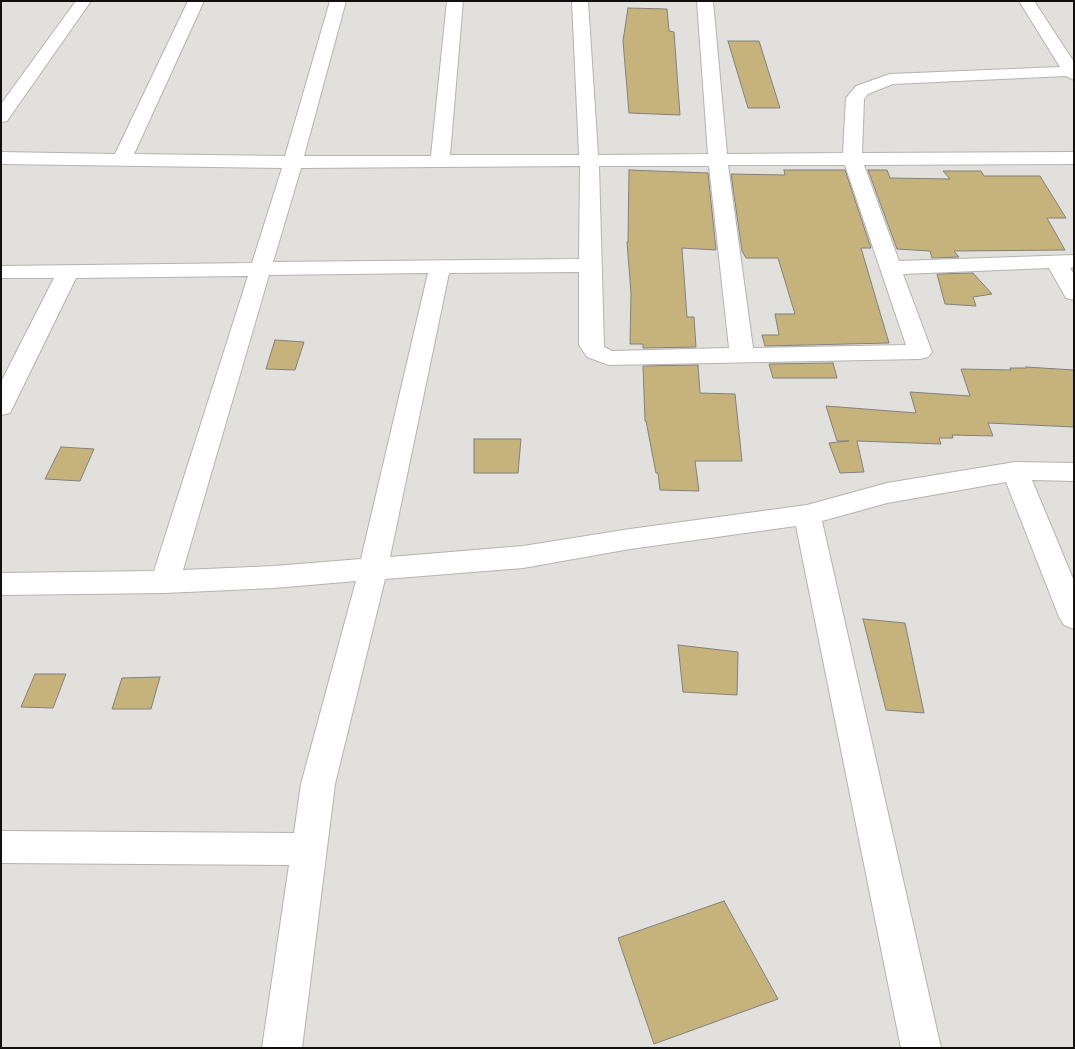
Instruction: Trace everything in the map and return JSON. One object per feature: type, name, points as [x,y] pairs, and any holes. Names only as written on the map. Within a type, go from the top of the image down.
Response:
[{"type":"street","points":[[1,117],[84,1]]},
{"type":"street","points":[[122,159],[196,1]]},
{"type":"street","points":[[165,582],[293,162],[338,1]]},
{"type":"street","points":[[440,161],[455,1]]},
{"type":"street","points":[[580,1],[589,159],[591,345],[595,352],[609,358],[920,352],[852,159],[855,98],[862,90],[878,83],[908,77],[1073,73]]},
{"type":"street","points":[[704,1],[718,161],[742,356]]},
{"type":"street","points":[[1026,1],[1073,73]]},
{"type":"street","points":[[1,158],[293,162],[1074,158]]},
{"type":"street","points":[[890,268],[1064,261],[1074,293]]},
{"type":"street","points":[[1,272],[590,265]]},
{"type":"street","points":[[282,1048],[318,784],[373,570],[440,266]]},
{"type":"street","points":[[1,407],[68,271]]},
{"type":"street","points":[[1,584],[165,582],[274,577],[523,558],[630,539],[807,515],[887,493],[1015,471],[1074,472]]},
{"type":"street","points":[[1015,471],[1074,617]]},
{"type":"street","points":[[807,515],[921,1048]]},
{"type":"street","points":[[1,847],[309,849]]},
{"type":"building","points":[[628,8],[667,9],[669,31],[674,32],[680,115],[629,113],[623,41]]},
{"type":"building","points":[[728,41],[759,41],[780,108],[748,108]]},
{"type":"building","points":[[629,170],[708,173],[716,250],[682,248],[687,317],[694,317],[696,347],[643,348],[643,344],[630,344],[631,293],[627,242]]},
{"type":"building","points":[[784,170],[845,170],[871,248],[861,248],[889,343],[765,346],[762,335],[779,335],[775,314],[795,314],[778,258],[746,258],[742,251],[731,174],[785,175]]},
{"type":"building","points":[[868,170],[887,170],[890,178],[950,179],[943,171],[981,171],[984,176],[1040,176],[1066,218],[1047,218],[1065,250],[954,251],[959,257],[932,258],[930,251],[897,249]]},
{"type":"building","points":[[973,273],[992,294],[973,297],[976,306],[945,304],[937,274]]},
{"type":"building","points":[[275,340],[304,342],[295,370],[266,369]]},
{"type":"building","points":[[833,363],[837,378],[773,378],[769,364]]},
{"type":"building","points":[[698,365],[700,393],[735,394],[742,461],[695,461],[699,491],[660,490],[658,473],[656,473],[645,421],[643,366]]},
{"type":"building","points":[[1010,368],[1074,370],[1074,427],[988,423],[993,436],[952,435],[953,438],[939,438],[941,444],[857,441],[864,472],[840,473],[829,443],[849,441],[837,441],[826,406],[916,413],[910,392],[970,396],[961,369],[1011,370]]},
{"type":"building","points":[[474,439],[521,439],[518,473],[474,473]]},
{"type":"building","points":[[61,447],[94,449],[80,481],[45,479]]},
{"type":"building","points":[[863,619],[905,623],[924,713],[886,710]]},
{"type":"building","points":[[678,645],[738,652],[737,695],[683,692]]},
{"type":"building","points":[[35,674],[66,674],[53,708],[21,707]]},
{"type":"building","points":[[160,677],[151,709],[112,709],[122,678]]},
{"type":"building","points":[[724,901],[778,999],[654,1044],[618,938]]}]
